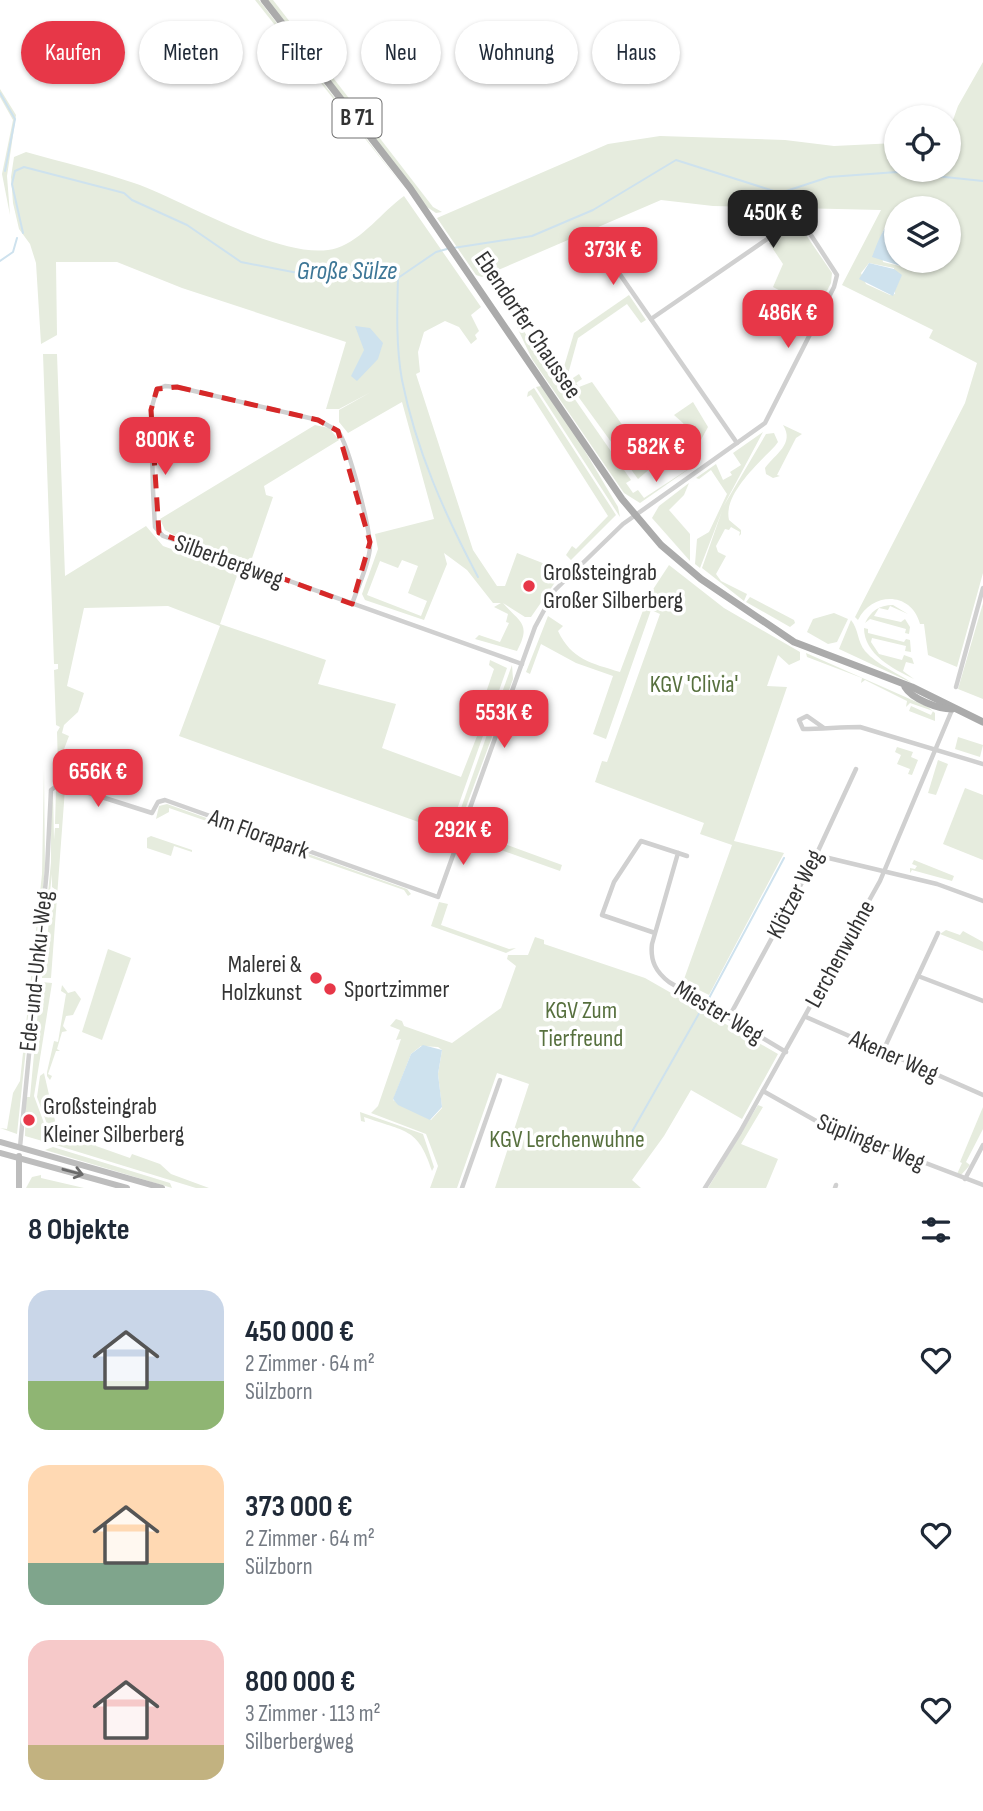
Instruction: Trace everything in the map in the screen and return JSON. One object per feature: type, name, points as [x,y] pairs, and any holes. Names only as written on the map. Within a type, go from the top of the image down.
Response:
[{"type":"main road","name":"Ebendorfer Chaussee","points":[[264,0],[385,154],[635,515],[670,553],[708,586],[791,638],[804,641],[806,645],[942,701],[953,709],[983,722]]},
{"type":"main road","points":[[0,1142],[162,1188]]},
{"type":"main road","points":[[19,1188],[20,1147]]},
{"type":"main road","points":[[0,1153],[127,1188]]},
{"type":"street","points":[[522,664],[536,624],[552,595],[583,561],[635,515],[768,418],[836,283],[834,267],[805,226],[791,222],[651,319]]},
{"type":"street","points":[[596,240],[737,443]]},
{"type":"street","name":"Silberbergweg","points":[[352,604],[368,559],[370,542],[354,474],[338,431],[318,420],[177,387],[165,386],[157,389],[151,410],[155,525],[159,533],[179,544],[522,664]]},
{"type":"street","points":[[956,687],[983,588]]},
{"type":"street","name":"Am Florapark","points":[[49,794],[53,788],[64,785],[152,813],[158,802],[164,800],[438,897],[522,664]]},
{"type":"street","name":"Lerchenwuhne","points":[[705,1188],[764,1091],[885,872],[953,709]]},
{"type":"street","points":[[824,728],[807,716],[799,720],[803,729],[861,728],[983,764]]},
{"type":"street","name":"Klötzer Weg","points":[[729,1017],[816,855],[856,769]]},
{"type":"street","name":"Ede-und-Unku-Weg","points":[[20,1147],[48,863],[49,794]]},
{"type":"street","points":[[678,853],[655,933],[602,915],[614,881],[639,842],[678,853],[687,856]]},
{"type":"street","points":[[816,855],[943,886],[983,901]]},
{"type":"street","name":"Miester Weg","points":[[655,933],[651,950],[655,968],[669,982],[786,1052]]},
{"type":"street","points":[[883,1051],[938,933]]},
{"type":"street","points":[[918,976],[983,1002]]},
{"type":"street","name":"Akener Weg","points":[[806,1017],[983,1095]]},
{"type":"street","points":[[462,1188],[500,1080]]},
{"type":"street","name":"Süplinger Weg","points":[[764,1091],[818,1122],[983,1185]]},
{"type":"street","points":[[965,1179],[983,1145]]},
{"type":"highlighted area","points":[[177,387],[318,420],[338,431],[370,542],[352,604],[159,533],[151,410],[157,389]]},
{"type":"green space","points":[[255,0],[259,0],[275,21],[272,21]]},
{"type":"green space","points":[[266,0],[273,0],[289,21],[282,21]]},
{"type":"green space","points":[[983,62],[983,573],[957,667],[928,655],[924,624],[920,624],[915,613],[900,601],[881,600],[872,604],[858,620],[855,617],[965,403],[977,363],[929,338],[933,330],[842,285],[881,210],[713,206],[661,200],[482,277],[476,275],[437,218],[608,144],[660,136],[785,140],[834,146],[884,144],[884,182],[961,182],[961,105],[959,105]]},
{"type":"green space","points":[[322,84],[324,84],[405,189]]},
{"type":"green space","points":[[331,84],[338,84],[433,207],[442,212],[436,213],[427,207]]},
{"type":"green space","points":[[0,89],[16,115],[7,176],[10,215],[2,174],[13,120],[0,97]]},
{"type":"green space","points":[[26,152],[121,179],[155,191],[263,239],[315,250],[337,248],[355,239],[404,196],[481,307],[471,315],[479,331],[475,335],[477,339],[471,344],[459,327],[445,321],[424,332],[418,352],[420,372],[416,374],[473,550],[497,586],[505,586],[517,553],[563,571],[531,617],[525,617],[503,603],[522,624],[523,634],[517,651],[475,639],[479,635],[500,642],[509,623],[506,622],[508,614],[494,607],[501,603],[493,603],[467,570],[444,553],[447,564],[424,620],[365,600],[362,594],[378,549],[375,534],[434,519],[402,402],[348,433],[339,422],[339,410],[371,392],[339,409],[326,409],[346,342],[182,288],[117,262],[56,262],[57,335],[41,344],[36,263],[30,244],[19,229],[13,203],[11,177],[14,157]],"holes":[[[402,560],[418,566],[408,593],[427,601],[421,616],[367,595],[380,561],[398,568]]]},
{"type":"green space","points":[[791,227],[804,232],[832,273],[831,283],[817,310],[773,287],[783,264],[769,243]]},
{"type":"green space","points":[[629,295],[646,320],[641,323],[627,304],[578,338],[565,385],[631,480],[626,483],[633,493],[638,490],[644,498],[696,464],[640,503],[624,493],[532,359],[515,323],[515,317],[554,379],[560,380],[574,333]]},
{"type":"green space","points":[[43,354],[57,354],[65,576],[146,526],[163,546],[238,573],[220,624],[326,660],[318,684],[396,704],[382,748],[461,777],[479,731],[484,733],[454,818],[455,827],[452,834],[179,736],[220,626],[168,606],[84,608],[67,686],[84,693],[78,712],[64,725],[62,733],[69,736],[58,765],[57,732],[60,727],[56,725],[54,670],[58,669],[58,664],[54,664]]},
{"type":"green space","points":[[579,374],[582,379],[576,383],[579,387],[592,382],[652,467],[638,479],[572,388],[573,378]]},
{"type":"green space","points":[[541,386],[576,436],[618,507],[620,517],[536,387]]},
{"type":"green space","points":[[534,388],[616,515],[571,560],[566,555],[572,546],[576,549],[608,516],[531,395],[527,397],[528,392]]},
{"type":"green space","points":[[693,402],[708,427],[697,447],[683,423],[674,415]]},
{"type":"green space","points":[[315,425],[329,428],[339,440],[264,486],[266,495],[273,497],[251,561],[188,539],[186,542],[165,530],[160,519]]},
{"type":"green space","points":[[783,425],[802,434],[796,438],[777,475],[780,476],[773,478],[766,474],[765,468],[785,443],[787,438]]},
{"type":"green space","points":[[763,432],[723,507],[766,434],[774,433],[778,442],[744,480],[731,500],[729,520],[741,530],[741,534],[739,536],[740,532],[731,527],[729,530],[725,529],[716,546],[718,552],[726,556],[716,574],[721,581],[747,594],[744,601],[702,568],[722,511],[700,568],[695,564],[697,539],[709,532],[727,494],[711,470],[699,479],[696,478],[716,464],[723,480],[732,475],[730,472],[741,465],[733,453]]},
{"type":"green space","points":[[689,483],[684,495],[669,510],[690,534],[690,561],[652,518],[659,506]]},
{"type":"green space","name":"KGV 'Clivia'","points":[[669,565],[724,608],[800,652],[800,660],[789,665],[778,655],[767,686],[787,687],[734,841],[784,853],[709,995],[683,982],[732,845],[700,834],[704,823],[595,782],[602,761],[607,762],[660,614],[651,610],[606,739],[593,734],[613,676],[576,663],[541,644],[530,674],[526,672],[548,616],[563,626],[558,631],[563,641],[576,654],[591,663],[620,672],[648,597]]},
{"type":"green space","points":[[750,597],[795,623],[790,627],[746,602]]},
{"type":"green space","points":[[983,603],[983,699],[958,689]]},
{"type":"green space","points":[[893,605],[908,614],[890,606],[888,610],[880,608]]},
{"type":"green space","points":[[879,609],[874,616],[901,622],[905,619],[910,627],[909,634],[905,633],[906,629],[870,619],[865,623]]},
{"type":"green space","points":[[834,613],[848,619],[837,642],[828,644],[807,632],[813,619]]},
{"type":"green space","points":[[851,620],[865,651],[881,665],[912,683],[839,649]]},
{"type":"green space","points":[[864,628],[868,629],[868,633],[904,642],[906,639],[910,640],[911,652],[905,651],[906,646],[872,638],[871,642],[879,654],[902,660],[904,655],[912,658],[914,664],[906,662],[903,671],[914,679],[874,653],[865,637]]},
{"type":"green space","points":[[806,653],[928,707],[932,711],[910,703],[906,707],[907,701],[865,680],[861,683],[862,678],[807,657]]},
{"type":"green space","points":[[490,660],[507,668],[488,722],[478,716],[494,669],[489,665]]},
{"type":"green space","points":[[512,665],[513,679],[498,721],[491,723]]},
{"type":"green space","points":[[911,706],[931,715],[933,711],[935,721],[909,711]]},
{"type":"green space","points":[[489,729],[492,737],[463,815],[459,814]]},
{"type":"green space","points":[[958,737],[983,745],[980,757],[955,749]]},
{"type":"green space","points":[[897,747],[913,752],[911,757],[918,760],[912,775],[908,774],[910,769],[897,764],[901,755],[895,752]]},
{"type":"green space","points":[[938,760],[948,764],[936,795],[928,793]]},
{"type":"green space","points":[[44,767],[45,869],[17,1134],[0,1128],[7,1129],[13,1093],[20,1081],[42,874]]},
{"type":"green space","points":[[965,788],[983,795],[983,860],[943,844]]},
{"type":"green space","points":[[65,789],[51,978],[42,978],[46,945],[50,945],[47,941],[52,890],[56,890],[52,887],[52,874],[40,978],[51,862],[51,799],[53,793],[54,840],[55,828],[59,828],[59,824],[55,824],[56,790]]},
{"type":"green space","points":[[167,804],[407,889],[411,894],[408,896],[404,890],[169,808],[169,812],[156,819],[159,806]]},
{"type":"green space","points":[[472,832],[562,865],[560,871],[470,839]]},
{"type":"green space","points":[[151,836],[192,852],[174,846],[171,856],[147,848],[147,838]]},
{"type":"green space","points":[[914,860],[954,876],[952,881],[912,870],[910,873],[910,868],[915,869],[917,866],[912,864]]},
{"type":"green space","points":[[439,902],[448,904],[441,925],[509,949],[516,948],[506,953],[431,926]]},
{"type":"green space","points":[[946,930],[960,935],[963,931],[983,942],[983,951],[940,934]]},
{"type":"green space","points":[[535,937],[544,940],[544,944],[645,978],[778,1054],[742,1119],[691,1090],[664,1136],[632,1180],[641,1188],[495,1188],[529,1084],[497,1073],[457,1188],[430,1188],[438,1166],[426,1134],[371,1113],[378,1106],[401,1039],[396,1040],[400,1030],[390,1026],[396,1019],[402,1021],[404,1026],[452,1043],[501,1008],[516,966],[507,959],[508,955],[528,955]],"holes":[[[421,1046],[438,1047],[442,1050],[438,1074],[442,1108],[431,1120],[393,1100],[411,1054]]]},
{"type":"green space","points":[[108,949],[131,958],[102,1040],[82,1032]]},
{"type":"green space","points":[[41,982],[52,983],[34,1096],[48,1134],[46,1142],[25,1136],[26,1097],[30,1097],[34,1054],[38,1054],[34,1050]]},
{"type":"green space","points":[[62,985],[68,993],[75,991],[81,999],[73,1015],[66,1016],[63,1026],[67,1031],[62,1032],[57,1049],[60,1051],[56,1051],[48,1074],[52,1076],[50,1080],[47,1072],[54,1041],[58,1042],[66,994],[61,991]]},
{"type":"green space","points":[[44,1073],[56,1125],[50,1132],[37,1097],[40,1076]]},
{"type":"green space","points":[[758,1105],[763,1107],[741,1144],[778,1159],[766,1188],[708,1188]]},
{"type":"green space","points":[[983,1107],[983,1129],[966,1162],[970,1165],[961,1175],[957,1174],[962,1163],[960,1162]]},
{"type":"green space","points":[[360,1112],[423,1134],[434,1167],[432,1171],[421,1146],[408,1133],[364,1117],[365,1122],[361,1121]]},
{"type":"green space","points":[[57,1126],[65,1130],[64,1134],[92,1144],[97,1141],[96,1146],[130,1158],[132,1154],[160,1164],[171,1174],[209,1188],[196,1188],[49,1143]]},
{"type":"green space","points":[[53,1147],[170,1183],[172,1188],[45,1150]]},
{"type":"green space","points":[[41,1175],[41,1178],[84,1188],[26,1188],[32,1177]]},
{"type":"water","points":[[884,230],[884,261],[872,257]]},
{"type":"water","points":[[869,263],[884,267],[884,273],[902,275],[893,296],[859,279]]},
{"type":"water","points":[[355,326],[370,328],[383,343],[378,359],[357,381],[351,376],[364,350]]},
{"type":"water","points":[[423,1045],[442,1050],[438,1074],[442,1107],[430,1120],[398,1105],[393,1099],[411,1054]]},
{"type":"waterway","points":[[0,93],[15,119],[5,171]]},
{"type":"waterway","name":"Große Sülze","points":[[453,248],[532,236],[593,210],[676,160],[780,193],[829,177],[897,172],[983,181]]},
{"type":"waterway","name":"Große Sülze","points":[[23,233],[12,184],[15,171],[24,167],[124,193],[132,200],[187,225],[241,262],[298,273],[343,272],[374,266],[398,278],[436,252],[447,249]]},
{"type":"waterway","name":"Große Sülze","points":[[0,261],[13,252],[17,238]]},
{"type":"waterway","points":[[398,278],[399,355],[408,406],[433,482],[478,577]]},
{"type":"waterway","points":[[708,1000],[784,858]]},
{"type":"waterway","points":[[625,1144],[701,1010]]},
{"type":"place","name":"Großsteingrab Großer Silberberg","points":[[529,586]]},
{"type":"place","name":"Malerei & Holzkunst","points":[[316,978]]},
{"type":"place","name":"Sportzimmer","points":[[330,989]]},
{"type":"place","name":"Großsteingrab Kleiner Silberberg","points":[[29,1120]]},
{"type":"park label","name":"KGV Zum Tierfreund","points":[[581,1024]]},
{"type":"park label","name":"KGV Lerchenwuhne","points":[[567,1139]]}]
